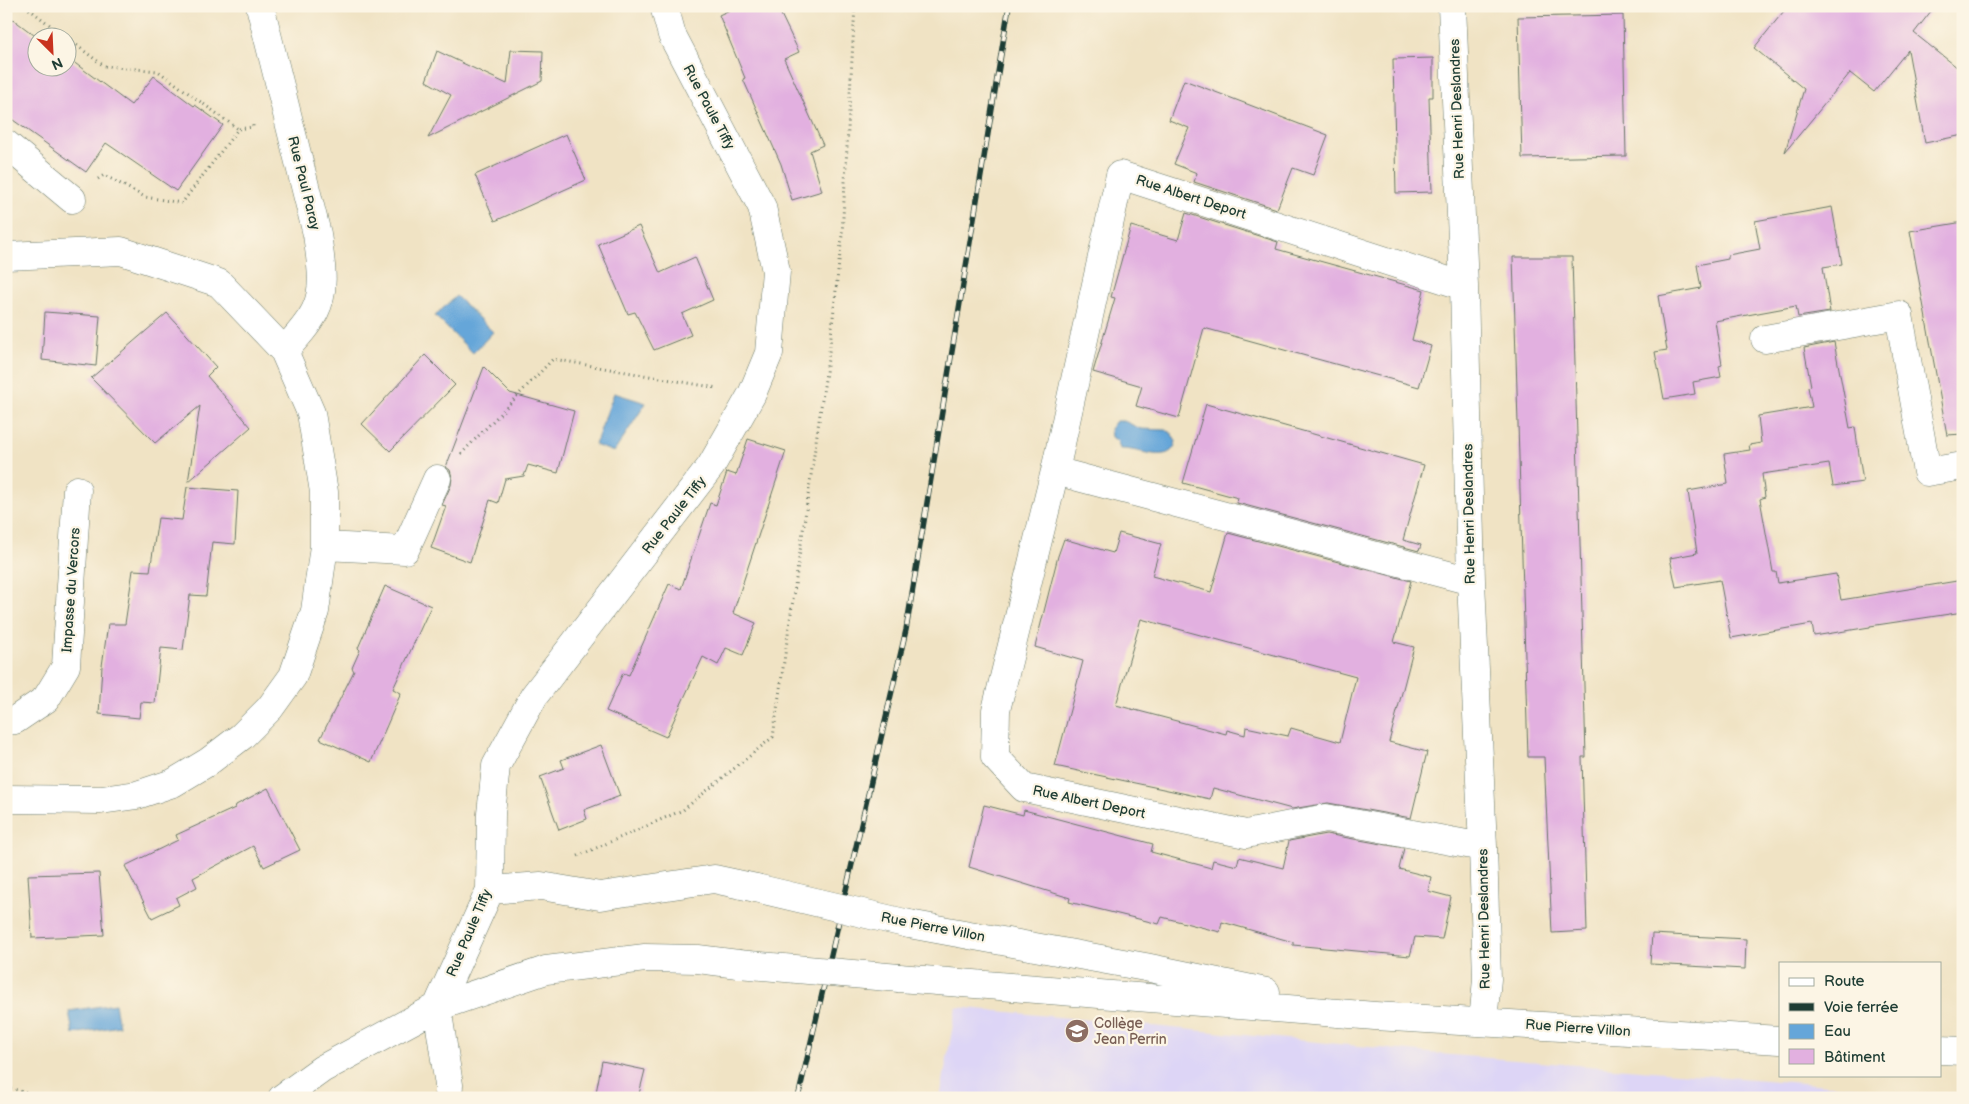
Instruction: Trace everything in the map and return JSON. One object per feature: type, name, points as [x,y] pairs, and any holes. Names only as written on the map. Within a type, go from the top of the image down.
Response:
[{"type":"street","name":"Rue Paul Paray","points":[[260,6],[316,234],[321,268],[321,289],[316,310],[284,351]]},
{"type":"street","name":"Rue Paule Tiffy","points":[[437,1007],[490,890],[491,814],[496,766],[534,696],[711,466],[752,394],[769,353],[776,271],[762,208],[672,35],[664,6]]},
{"type":"street","name":"Rue Henri Deslandres","points":[[1452,6],[1464,286],[1471,581],[1483,847],[1487,979],[1483,1022]]},
{"type":"street","points":[[6,144],[72,199]]},
{"type":"street","name":"Rue Albert Deport","points":[[1464,286],[1120,174],[1055,471],[996,710],[995,757],[1024,788],[1246,834],[1326,818],[1483,847]]},
{"type":"street","points":[[6,256],[121,250],[219,283],[284,351],[311,413],[324,492],[324,546],[315,611],[293,676],[270,708],[242,736],[208,762],[172,783],[137,794],[101,800],[6,799]]},
{"type":"street","points":[[1765,339],[1900,315],[1927,472],[1963,466]]},
{"type":"street","points":[[1055,471],[1471,581]]},
{"type":"street","points":[[324,546],[405,550],[437,479]]},
{"type":"street","name":"Impasse du Vercors","points":[[6,722],[15,720],[46,699],[66,666],[77,490]]},
{"type":"street","name":"Rue Pierre Villon","points":[[490,890],[541,886],[600,896],[714,879],[909,924],[1145,967],[1375,1016]]},
{"type":"street","name":"Rue Pierre Villon","points":[[282,1098],[322,1069],[437,1007],[546,970],[645,958],[698,959],[899,978],[1375,1016],[1779,1040]]},
{"type":"street","points":[[437,1007],[450,1085],[448,1098]]},
{"type":"street","points":[[1942,1050],[1963,1051]]},
{"type":"path","points":[[25,6],[104,66],[158,71],[238,129],[182,203],[145,198],[104,175],[72,199]]},
{"type":"path","points":[[576,857],[683,810],[773,737],[830,345],[842,235],[855,6]]},
{"type":"path","points":[[437,479],[553,359],[752,394]]},
{"type":"path","points":[[6,1087],[45,1098]]},
{"type":"shaded area","name":"Collège Jean Perrin","points":[[956,1007],[1451,1055],[1866,1088],[1866,1098],[940,1098]]},
{"type":"water","points":[[456,296],[493,332],[473,353],[435,316]]},
{"type":"water","points":[[614,393],[646,403],[614,452],[595,445]]},
{"type":"water","points":[[1116,421],[1124,421],[1141,429],[1166,430],[1171,433],[1176,441],[1168,453],[1162,454],[1120,449],[1117,440],[1111,437],[1110,429]]},
{"type":"water","points":[[115,1004],[119,1026],[73,1034],[69,1011]]},
{"type":"building","points":[[738,6],[777,6],[799,52],[784,59],[823,145],[810,151],[822,191],[792,200],[781,164],[743,79],[745,78],[719,15]]},
{"type":"building","points":[[1788,6],[1935,6],[1914,33],[1963,72],[1963,135],[1925,143],[1908,50],[1874,92],[1850,73],[1785,152],[1804,89],[1754,48]]},
{"type":"building","points":[[6,14],[28,30],[28,78],[78,78],[78,65],[131,105],[154,76],[223,125],[176,191],[106,143],[86,172],[6,115]]},
{"type":"building","points":[[1623,15],[1626,156],[1522,158],[1518,17]]},
{"type":"building","points":[[511,50],[543,51],[542,81],[428,138],[451,95],[426,81],[437,51],[507,84]]},
{"type":"building","points":[[1433,58],[1433,97],[1429,97],[1432,192],[1396,193],[1393,59]]},
{"type":"building","points":[[1184,80],[1328,135],[1313,175],[1293,168],[1277,209],[1194,182],[1197,173],[1174,164],[1189,128],[1169,120]]},
{"type":"building","points":[[566,134],[586,180],[495,221],[475,175]]},
{"type":"building","points":[[1832,207],[1842,264],[1823,267],[1830,312],[1798,317],[1796,306],[1715,321],[1722,365],[1719,366],[1721,377],[1693,382],[1695,394],[1664,399],[1655,352],[1667,350],[1658,296],[1701,288],[1697,265],[1728,259],[1728,255],[1760,249],[1755,221]]},
{"type":"building","points":[[1186,213],[1278,242],[1276,249],[1424,290],[1412,340],[1431,346],[1419,387],[1204,328],[1179,418],[1136,406],[1142,386],[1093,372],[1115,298],[1111,297],[1131,226],[1178,240]]},
{"type":"building","points":[[1963,222],[1963,434],[1947,435],[1910,231]]},
{"type":"building","points":[[639,226],[660,273],[695,257],[713,300],[682,314],[691,335],[654,350],[635,312],[628,314],[598,244]]},
{"type":"building","points":[[1513,257],[1572,257],[1586,757],[1582,757],[1587,931],[1552,933],[1544,757],[1528,757]]},
{"type":"building","points":[[45,312],[100,316],[96,366],[42,360]]},
{"type":"building","points":[[167,313],[216,367],[207,376],[251,427],[188,482],[200,406],[155,443],[91,378]]},
{"type":"building","points":[[1834,342],[1850,428],[1855,427],[1863,482],[1833,486],[1829,464],[1762,474],[1765,497],[1760,499],[1773,572],[1776,572],[1778,583],[1836,574],[1841,600],[1963,580],[1963,612],[1814,636],[1812,624],[1731,638],[1720,580],[1676,587],[1670,558],[1697,553],[1688,491],[1728,484],[1724,454],[1750,450],[1749,445],[1761,443],[1758,416],[1812,407],[1808,387],[1811,386],[1804,348]]},
{"type":"building","points":[[425,355],[455,385],[390,451],[362,424]]},
{"type":"building","points":[[484,367],[510,393],[574,411],[558,473],[528,465],[524,476],[505,479],[498,503],[490,500],[470,562],[431,548],[446,506],[442,505],[451,485],[452,477],[450,470],[446,467]]},
{"type":"building","points":[[1206,404],[1424,465],[1403,540],[1421,545],[1419,551],[1237,503],[1238,498],[1183,483]]},
{"type":"building","points":[[748,439],[786,451],[733,613],[756,623],[743,655],[726,648],[718,665],[703,657],[666,737],[606,711],[623,673],[629,675],[669,584],[681,589],[710,503],[716,505],[727,472],[736,475]]},
{"type":"building","points":[[187,487],[238,491],[235,544],[212,542],[206,596],[190,595],[183,650],[161,648],[155,703],[141,702],[139,718],[99,714],[102,666],[108,624],[125,624],[133,570],[150,571],[158,518],[182,520]]},
{"type":"building","points":[[1119,533],[1161,544],[1152,576],[1211,592],[1228,533],[1411,581],[1394,642],[1414,647],[1389,742],[1427,752],[1411,818],[1328,803],[1292,809],[1213,788],[1210,799],[1055,766],[1083,661],[1035,647],[1058,556],[1064,539],[1113,553]],"holes":[[[1141,619],[1356,677],[1340,742],[1291,728],[1288,736],[1246,727],[1245,735],[1227,730],[1226,734],[1116,705]]]},
{"type":"building","points":[[385,586],[431,606],[393,689],[401,693],[371,762],[320,739],[354,671],[352,668],[360,650],[358,648]]},
{"type":"building","points":[[601,745],[620,796],[584,810],[587,819],[559,830],[540,777],[564,768],[561,760]]},
{"type":"building","points":[[268,788],[300,850],[264,867],[253,846],[193,878],[197,887],[176,898],[179,905],[152,918],[125,866],[178,840],[176,835],[235,808],[236,805]]},
{"type":"building","points":[[984,805],[1023,815],[1024,810],[1153,844],[1151,852],[1211,868],[1213,860],[1237,866],[1239,857],[1283,868],[1289,841],[1326,834],[1404,848],[1399,869],[1431,877],[1428,891],[1451,897],[1442,939],[1415,937],[1410,956],[1293,945],[1293,942],[1222,922],[1220,932],[1162,917],[1159,924],[1069,902],[1070,898],[969,867]]},
{"type":"building","points":[[99,873],[104,935],[32,938],[28,875]]},
{"type":"building","points":[[1652,934],[1746,939],[1745,969],[1650,964]]},
{"type":"building","points":[[602,1061],[645,1070],[638,1098],[595,1098]]},
{"type":"railway","points":[[798,1098],[906,630],[1009,6]]},
{"type":"place","name":"Collège Jean Perrin","points":[[1077,1031]]}]
